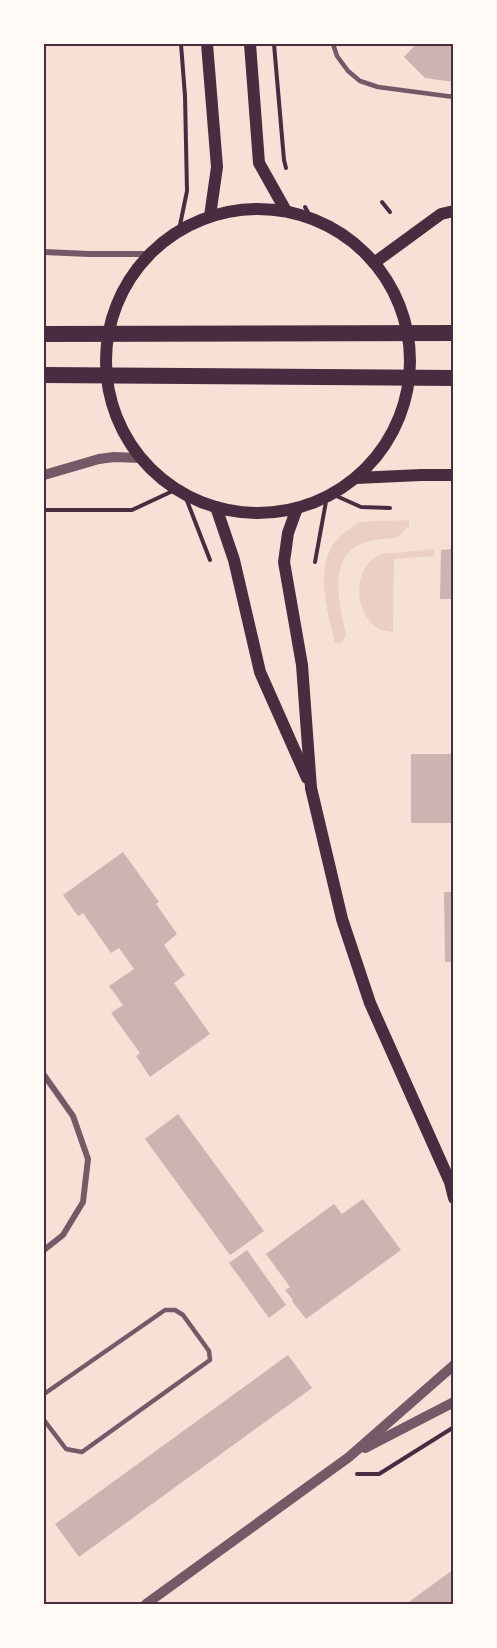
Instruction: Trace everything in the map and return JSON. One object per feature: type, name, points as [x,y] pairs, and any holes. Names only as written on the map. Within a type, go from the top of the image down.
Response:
[{"type":"highway","points":[[44,334],[453,333]]},
{"type":"highway","points":[[44,375],[453,378]]},
{"type":"main road","points":[[207,44],[217,167],[210,216]]},
{"type":"main road","points":[[250,44],[259,163],[286,211]]},
{"type":"main road","points":[[248,209],[286,211],[310,218],[333,229],[355,244],[387,280],[397,299],[410,351],[409,377],[404,403],[381,451],[356,478],[329,495],[297,508],[270,512],[243,512],[216,507],[181,491],[154,472],[127,437],[119,423],[108,382],[106,358],[108,340],[119,300],[132,276],[149,254],[179,230],[210,216],[248,209]]},
{"type":"main road","points":[[374,263],[441,214],[453,211]]},
{"type":"main road","points":[[356,478],[453,475]]},
{"type":"main road","points":[[216,507],[234,560],[260,672],[311,788]]},
{"type":"main road","points":[[297,508],[288,533],[284,562],[302,665],[311,788],[342,920],[370,1003],[452,1183],[453,1198]]},
{"type":"street","points":[[44,252],[89,255],[149,254]]},
{"type":"street","points":[[44,475],[99,459],[141,458]]},
{"type":"street","points":[[44,1075],[73,1116],[88,1160],[83,1202],[63,1235],[44,1250]]},
{"type":"street","points":[[146,1605],[349,1457],[453,1365]]},
{"type":"street","points":[[349,1457],[453,1402]]},
{"type":"lane","points":[[333,44],[337,56],[348,71],[360,81],[378,87],[453,97]]},
{"type":"lane","points":[[44,1394],[165,1310],[175,1310],[183,1315],[209,1351],[210,1360],[82,1452],[66,1449],[44,1420]]},
{"type":"path","points":[[179,230],[187,191],[185,96],[181,44]]},
{"type":"path","points":[[274,44],[284,160]]},
{"type":"path","points":[[382,202],[390,212]]},
{"type":"path","points":[[44,510],[132,510],[181,491],[210,560]]},
{"type":"path","points":[[315,562],[329,495],[361,507],[390,508]]},
{"type":"path","points":[[326,1474],[379,1474],[453,1427]]},
{"type":"shaded area","points":[[409,520],[409,526],[397,537],[363,543],[351,550],[344,560],[338,584],[346,635],[342,642],[335,643],[324,583],[328,554],[336,542],[358,523]]},
{"type":"shaded area","points":[[434,549],[434,556],[394,559],[393,632],[379,629],[370,622],[360,602],[359,590],[365,568],[372,560],[382,554]]},
{"type":"building","points":[[416,44],[454,44],[454,82],[425,78],[404,57]]},
{"type":"building","points":[[454,549],[454,599],[440,599],[441,550]]},
{"type":"building","points":[[411,754],[454,754],[454,823],[411,823]]},
{"type":"building","points":[[123,852],[159,902],[156,904],[177,934],[164,945],[185,975],[174,983],[210,1034],[150,1077],[136,1056],[140,1053],[111,1013],[123,1005],[109,986],[134,969],[119,948],[111,953],[83,913],[78,916],[63,895]]},
{"type":"building","points":[[444,892],[454,892],[454,962],[445,962]]},
{"type":"building","points":[[178,1114],[264,1231],[230,1255],[145,1139]]},
{"type":"building","points":[[363,1199],[401,1250],[306,1319],[285,1290],[290,1287],[266,1254],[334,1204],[342,1214]]},
{"type":"building","points":[[247,1250],[286,1305],[269,1318],[229,1263]]},
{"type":"building","points":[[288,1355],[312,1388],[79,1557],[55,1524]]},
{"type":"building","points":[[454,1569],[454,1604],[406,1604]]}]
